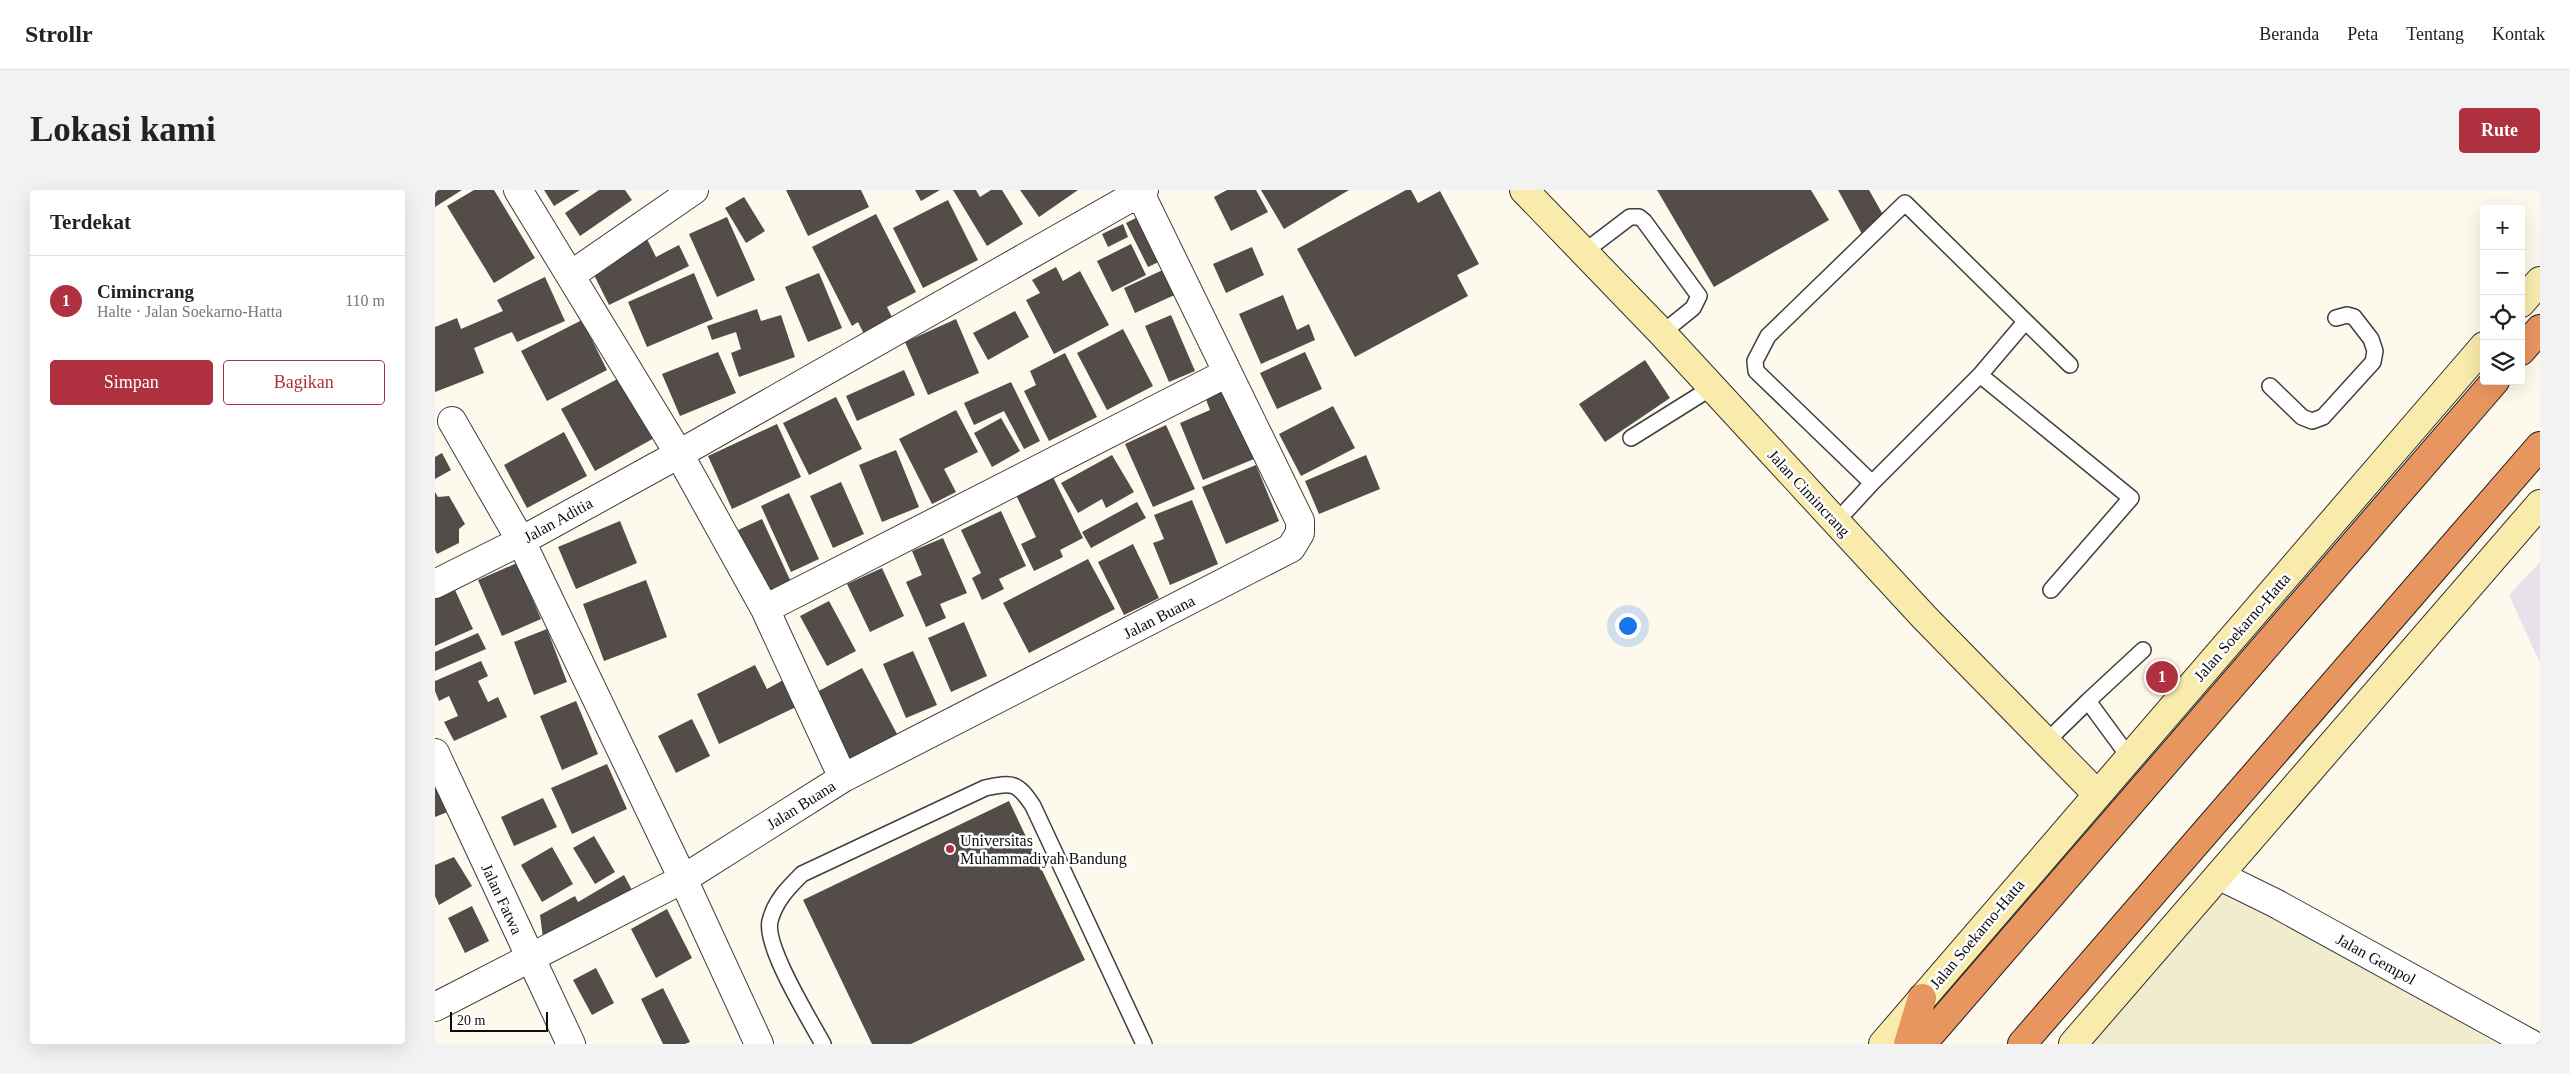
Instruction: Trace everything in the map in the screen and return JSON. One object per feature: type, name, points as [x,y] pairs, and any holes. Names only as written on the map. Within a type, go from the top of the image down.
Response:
[{"type":"highway","points":[[2525,346],[2540,329]]},
{"type":"highway","name":"Jalan Soekarno-Hatta","points":[[1922,1044],[2125,812],[2267,644],[2492,385]]},
{"type":"highway","points":[[2022,1044],[2540,446]]},
{"type":"highway","points":[[1908,1044],[1922,998]]},
{"type":"main road","name":"Jalan Cimincrang","points":[[1524,190],[1662,333],[1835,522],[2045,743],[2097,794]]},
{"type":"main road","points":[[2525,298],[2540,281]]},
{"type":"main road","name":"Jalan Soekarno-Hatta","points":[[1883,1044],[2480,351]]},
{"type":"main road","points":[[2073,1044],[2540,504]]},
{"type":"main road","points":[[2267,644],[2272,593]]},
{"type":"street","points":[[519,190],[679,454],[765,609],[843,778]]},
{"type":"street","points":[[571,275],[694,190]]},
{"type":"street","name":"Jalan Buana","points":[[435,1008],[683,879],[843,778],[1291,548],[1300,533],[1300,521],[1227,373],[1142,192]]},
{"type":"street","name":"Jalan Aditia","points":[[435,584],[521,541],[679,454],[1142,192]]},
{"type":"street","points":[[765,609],[1227,373]]},
{"type":"street","points":[[452,421],[521,541],[683,879],[759,1044]]},
{"type":"street","name":"Jalan Fatwa","points":[[435,753],[529,959],[571,1044]]},
{"type":"street","name":"Jalan Gempol","points":[[2220,876],[2275,903],[2531,1044]]},
{"type":"lane","points":[[1872,483],[1756,371],[1755,361],[1768,336],[1902,197],[2070,365]]},
{"type":"lane","points":[[1583,252],[1630,217],[1639,217],[1644,222],[1699,296],[1693,308],[1662,333]]},
{"type":"lane","points":[[2270,386],[2302,417],[2312,421],[2323,417],[2373,362],[2375,351],[2371,339],[2354,317],[2347,315],[2336,318]]},
{"type":"lane","points":[[1835,522],[1980,376],[2025,322]]},
{"type":"lane","points":[[1980,376],[2131,498],[2051,590]]},
{"type":"lane","points":[[1631,438],[1711,388]]},
{"type":"lane","points":[[2045,743],[2143,650]]},
{"type":"lane","points":[[2088,701],[2129,757]]},
{"type":"lane","points":[[823,1044],[775,954],[769,923],[780,897],[802,874],[985,788],[1006,784],[1021,789],[1033,806],[1144,1044]]},
{"type":"shaded area","points":[[2540,562],[2540,663],[2509,595]]},
{"type":"shaded area","points":[[2220,876],[2497,1044],[2088,1044]]},
{"type":"building","points":[[435,190],[462,190],[435,207]]},
{"type":"building","points":[[474,190],[494,190],[535,258],[494,283],[447,206]]},
{"type":"building","points":[[544,190],[580,190],[554,206]]},
{"type":"building","points":[[599,190],[625,190],[632,200],[580,236],[565,213]]},
{"type":"building","points":[[786,190],[861,190],[869,207],[808,236]]},
{"type":"building","points":[[915,190],[940,190],[921,201]]},
{"type":"building","points":[[953,190],[976,190],[980,197],[991,190],[1002,190],[1023,224],[987,246]]},
{"type":"building","points":[[1020,190],[1078,190],[1039,217]]},
{"type":"building","points":[[1227,190],[1256,190],[1268,212],[1231,231],[1214,197]]},
{"type":"building","points":[[1261,190],[1349,190],[1284,229]]},
{"type":"building","points":[[1406,190],[1411,190],[1418,203],[1440,191],[1479,264],[1457,275],[1468,296],[1355,357],[1297,249]]},
{"type":"building","points":[[1657,190],[1811,190],[1829,220],[1714,287]]},
{"type":"building","points":[[1838,190],[1869,190],[1886,220],[1862,234]]},
{"type":"building","points":[[744,197],[765,231],[746,243],[725,208]]},
{"type":"building","points":[[948,200],[978,260],[923,288],[893,228]]},
{"type":"building","points":[[876,214],[916,292],[887,307],[893,319],[864,334],[858,322],[852,326],[812,247]]},
{"type":"building","points":[[1144,214],[1165,259],[1148,267],[1126,223]]},
{"type":"building","points":[[727,217],[755,280],[717,297],[689,234]]},
{"type":"building","points":[[1123,224],[1128,237],[1108,247],[1102,234]]},
{"type":"building","points":[[646,237],[656,257],[679,245],[689,266],[609,305],[589,265]]},
{"type":"building","points":[[1131,244],[1146,275],[1112,292],[1097,261]]},
{"type":"building","points":[[1252,247],[1264,275],[1226,293],[1213,264]]},
{"type":"building","points":[[1056,267],[1063,281],[1080,271],[1109,325],[1054,354],[1026,300],[1040,293],[1032,280]]},
{"type":"building","points":[[1167,268],[1179,293],[1135,313],[1124,288]]},
{"type":"building","points":[[694,273],[713,319],[647,347],[628,302]]},
{"type":"building","points":[[819,273],[842,328],[808,342],[785,287]]},
{"type":"building","points":[[545,277],[565,321],[517,342],[512,332],[474,348],[484,373],[435,392],[435,327],[457,318],[461,329],[503,311],[497,300]]},
{"type":"building","points":[[1283,295],[1297,330],[1309,324],[1315,340],[1261,364],[1239,314]]},
{"type":"building","points":[[757,309],[761,321],[781,315],[795,357],[739,377],[731,353],[741,349],[736,332],[712,340],[707,326]]},
{"type":"building","points":[[1015,311],[1029,337],[988,360],[973,333]]},
{"type":"building","points":[[1171,315],[1195,371],[1169,382],[1145,326]]},
{"type":"building","points":[[956,319],[979,373],[928,395],[905,342]]},
{"type":"building","points":[[582,320],[607,370],[547,401],[521,351]]},
{"type":"building","points":[[1123,329],[1153,386],[1107,410],[1077,353]]},
{"type":"building","points":[[718,352],[736,393],[680,416],[662,374]]},
{"type":"building","points":[[1305,352],[1322,389],[1277,409],[1260,373]]},
{"type":"building","points":[[1065,353],[1097,417],[1049,441],[1024,391],[1036,385],[1030,371]]},
{"type":"building","points":[[1645,360],[1670,398],[1605,442],[1579,404]]},
{"type":"building","points":[[904,370],[915,395],[857,421],[846,396]]},
{"type":"building","points":[[623,376],[656,437],[595,471],[561,409]]},
{"type":"building","points":[[1011,382],[1040,441],[1024,449],[1004,411],[974,425],[964,403]]},
{"type":"building","points":[[1225,389],[1254,459],[1203,480],[1180,423],[1210,410],[1205,397]]},
{"type":"building","points":[[836,397],[862,449],[809,475],[783,423]]},
{"type":"building","points":[[1333,406],[1355,448],[1301,476],[1279,434]]},
{"type":"building","points":[[956,410],[978,452],[944,469],[956,492],[932,504],[899,439]]},
{"type":"building","points":[[1001,418],[1020,451],[992,467],[974,433]]},
{"type":"building","points":[[777,424],[801,477],[732,509],[708,456]]},
{"type":"building","points":[[1166,425],[1195,489],[1153,507],[1125,444]]},
{"type":"building","points":[[564,432],[587,476],[527,508],[504,465]]},
{"type":"building","points":[[896,450],[919,507],[882,522],[859,465]]},
{"type":"building","points":[[442,453],[451,470],[435,479],[435,457]]},
{"type":"building","points":[[1112,455],[1134,492],[1106,508],[1102,499],[1078,513],[1061,483]]},
{"type":"building","points":[[1366,455],[1380,489],[1319,514],[1305,481]]},
{"type":"building","points":[[1256,465],[1279,521],[1226,544],[1202,487]]},
{"type":"building","points":[[1053,477],[1083,538],[1060,550],[1063,557],[1034,571],[1021,544],[1036,537],[1016,495]]},
{"type":"building","points":[[841,482],[864,534],[833,548],[810,496]]},
{"type":"building","points":[[435,492],[438,497],[449,496],[465,524],[459,529],[459,543],[437,554],[435,550]]},
{"type":"building","points":[[789,493],[819,559],[791,572],[761,506]]},
{"type":"building","points":[[1192,500],[1218,564],[1170,585],[1153,543],[1164,539],[1154,515]]},
{"type":"building","points":[[1137,502],[1146,518],[1091,548],[1082,532]]},
{"type":"building","points":[[1001,511],[1026,566],[999,579],[1004,589],[982,600],[972,578],[981,573],[961,530]]},
{"type":"building","points":[[762,519],[791,582],[767,594],[738,530]]},
{"type":"building","points":[[620,521],[637,563],[576,589],[558,547]]},
{"type":"building","points":[[943,538],[967,593],[940,604],[946,618],[926,627],[906,582],[922,575],[912,551]]},
{"type":"building","points":[[1133,544],[1159,598],[1124,615],[1098,562]]},
{"type":"building","points":[[1088,559],[1115,609],[1029,653],[1003,603]]},
{"type":"building","points":[[517,563],[541,619],[502,636],[478,580]]},
{"type":"building","points":[[882,568],[904,616],[870,632],[847,584]]},
{"type":"building","points":[[646,580],[667,637],[604,661],[583,604]]},
{"type":"building","points":[[455,590],[473,629],[435,646],[435,599]]},
{"type":"building","points":[[829,601],[856,651],[827,666],[800,616]]},
{"type":"building","points":[[964,622],[987,676],[951,692],[928,638]]},
{"type":"building","points":[[547,629],[567,682],[534,695],[514,642]]},
{"type":"building","points":[[478,633],[486,649],[435,671],[435,652]]},
{"type":"building","points":[[913,651],[937,705],[906,718],[883,664]]},
{"type":"building","points":[[481,661],[488,676],[478,681],[488,702],[498,697],[507,717],[454,741],[444,722],[458,716],[449,696],[439,701],[435,691],[435,681]]},
{"type":"building","points":[[755,665],[767,689],[785,679],[796,707],[719,744],[697,694]]},
{"type":"building","points":[[862,668],[897,734],[850,759],[815,693]]},
{"type":"building","points":[[576,701],[598,754],[562,770],[540,716]]},
{"type":"building","points":[[692,719],[710,756],[676,773],[658,736]]},
{"type":"building","points":[[607,764],[627,809],[572,834],[551,788]]},
{"type":"building","points":[[435,777],[450,811],[435,817]]},
{"type":"building","points":[[543,798],[557,827],[514,846],[501,817]]},
{"type":"building","points":[[1009,801],[1085,960],[911,1044],[872,1044],[803,900]]},
{"type":"building","points":[[594,836],[615,872],[595,884],[573,848]]},
{"type":"building","points":[[552,847],[573,884],[542,902],[521,865]]},
{"type":"building","points":[[454,857],[472,886],[439,905],[435,896],[435,865]]},
{"type":"building","points":[[624,875],[633,892],[543,938],[540,915],[575,896],[578,902]]},
{"type":"building","points":[[472,906],[489,941],[465,953],[448,918]]},
{"type":"building","points":[[667,909],[692,958],[656,978],[631,929]]},
{"type":"building","points":[[596,968],[614,1003],[592,1015],[573,980]]},
{"type":"building","points":[[663,988],[690,1042],[685,1044],[663,1044],[641,999]]},
{"type":"place","name":"Cimincrang","points":[[2162,677]]},
{"type":"place","name":"Universitas Muhammadiyah Bandung","points":[[950,849]]}]
